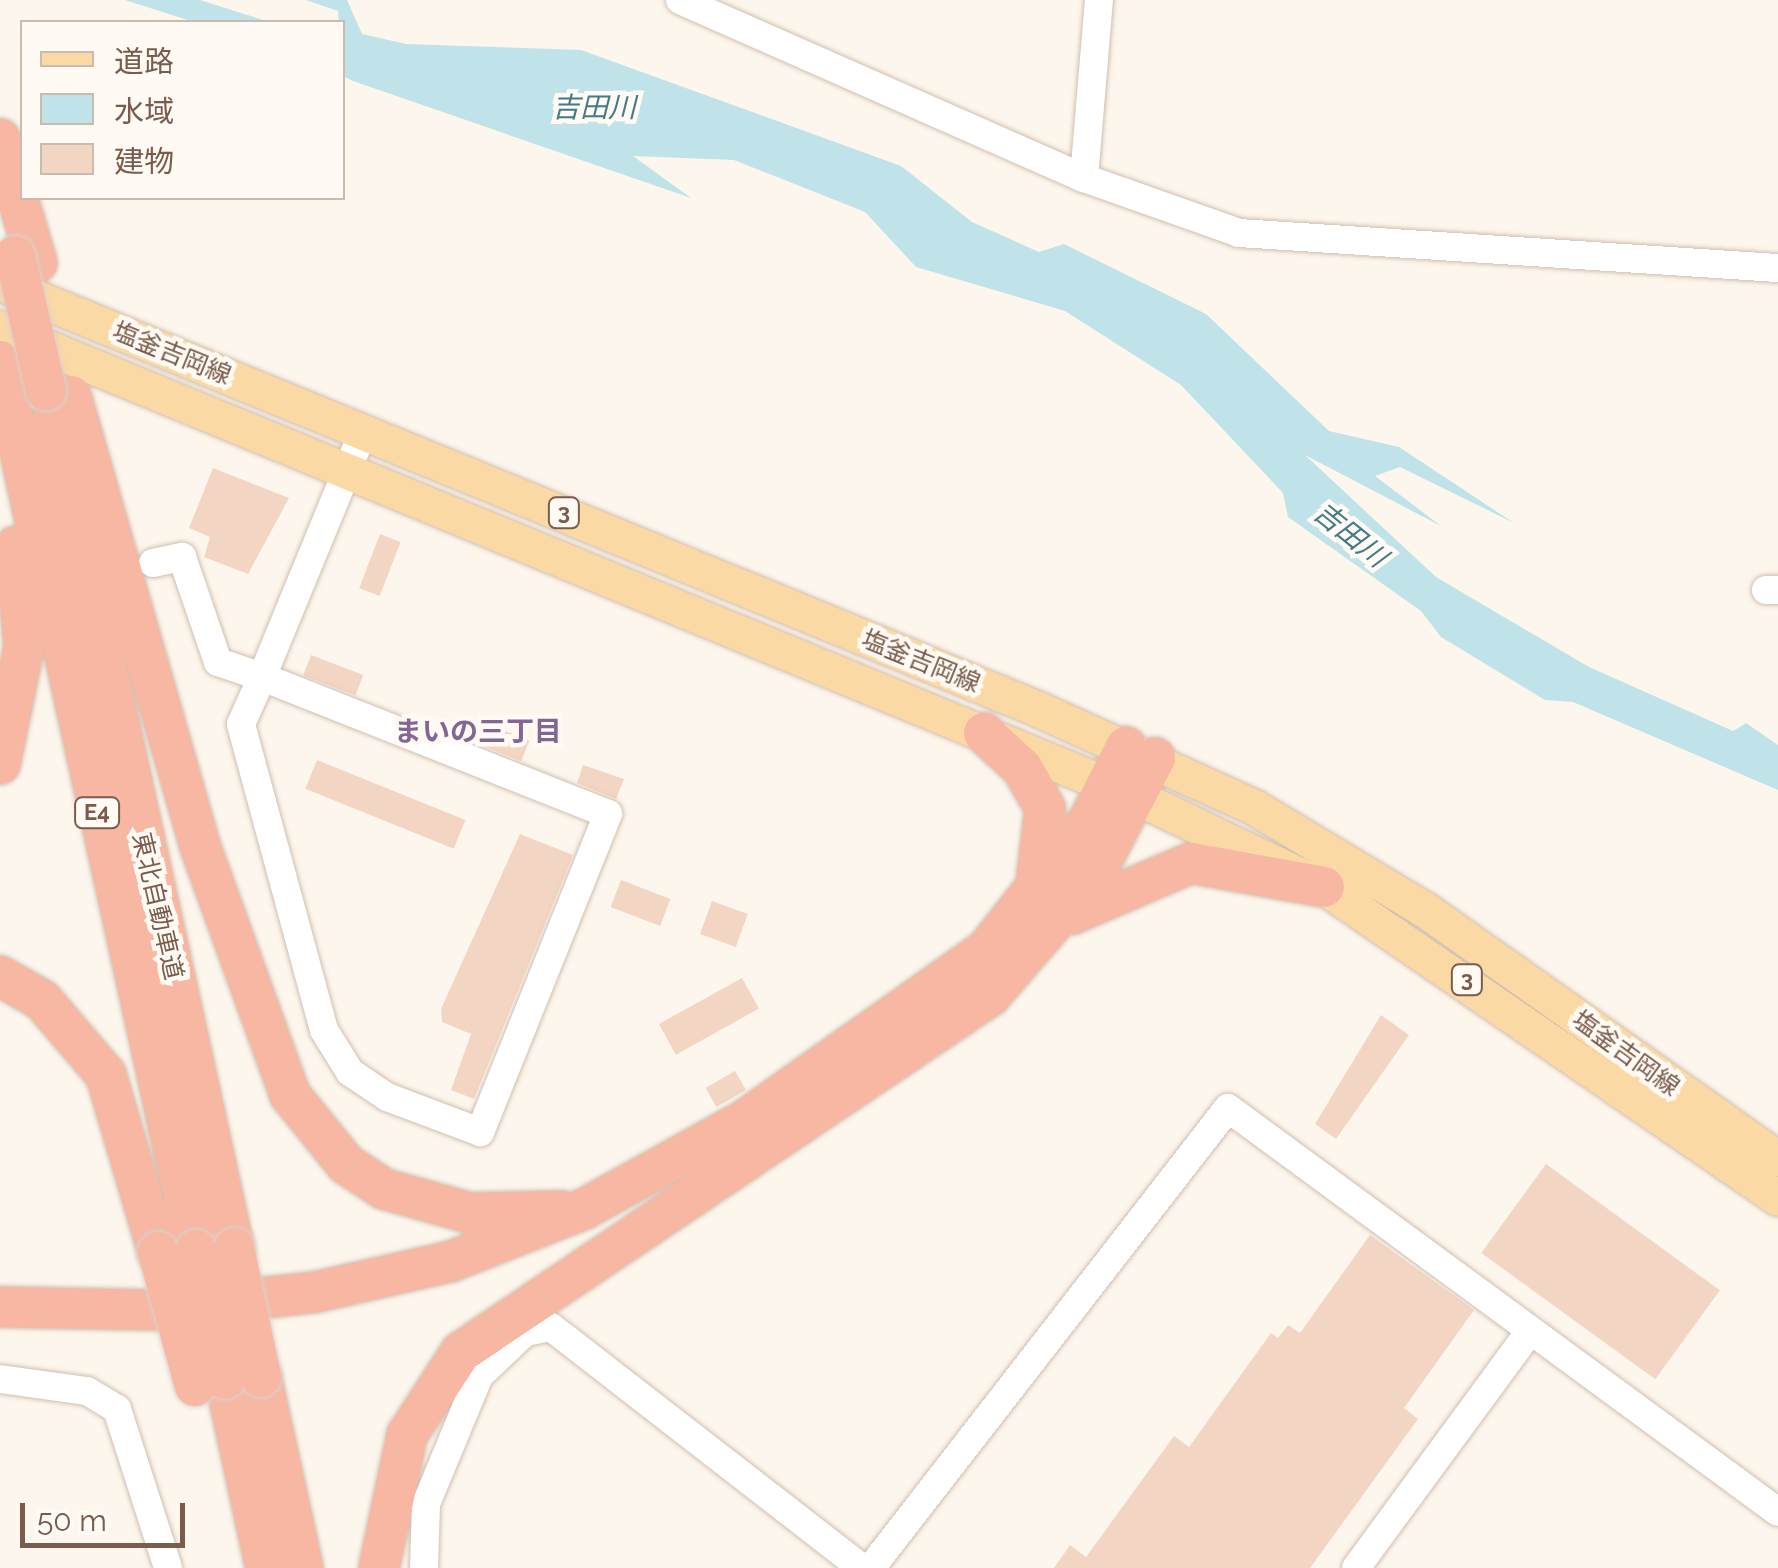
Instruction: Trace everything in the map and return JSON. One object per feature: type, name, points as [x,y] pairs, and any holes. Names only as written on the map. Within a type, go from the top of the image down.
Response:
[{"type":"highway","points":[[0,139],[17,267]]},
{"type":"highway","name":"東北自動車道","points":[[0,186],[17,267],[58,393],[196,1250]]},
{"type":"highway","name":"東北自動車道","points":[[2,368],[266,1568]]},
{"type":"highway","points":[[58,393],[200,846],[290,1095],[346,1164],[409,1199],[470,1213],[584,1209]]},
{"type":"highway","points":[[0,467],[24,646],[0,764]]},
{"type":"highway","points":[[984,733],[1022,768],[1045,808],[1048,908]]},
{"type":"highway","points":[[379,1568],[391,1480],[429,1391],[461,1352],[607,1246],[886,1072],[990,996],[1121,790],[1140,752]]},
{"type":"highway","points":[[0,1308],[154,1310],[316,1292],[452,1261],[584,1209],[866,1041],[1048,908],[1191,863],[1324,887]]},
{"type":"highway","points":[[0,976],[42,1000],[106,1075],[196,1250],[227,1381],[248,1568]]},
{"type":"highway","points":[[0,1334],[155,1335],[306,1316],[607,1246]]},
{"type":"highway","name":"東北自動車道","points":[[227,1381],[303,1568]]},
{"type":"main road","name":"塩釜吉岡線","points":[[17,267],[364,430],[1140,752],[1424,909],[1778,1159]]},
{"type":"main road","name":"塩釜吉岡線","points":[[0,328],[345,476],[1121,790],[1324,887],[1778,1198]]},
{"type":"street","points":[[680,0],[1084,178],[1239,233],[1778,268]]},
{"type":"street","points":[[1084,178],[1099,0]]},
{"type":"street","points":[[153,563],[182,557],[218,662],[262,677],[608,814],[480,1132],[386,1097],[350,1072],[324,1030],[241,724],[262,677],[364,430]]},
{"type":"street","points":[[871,1568],[1228,1108],[1528,1334],[1778,1512]]},
{"type":"street","points":[[424,1568],[426,1504],[479,1376],[525,1332],[551,1327],[862,1568]]},
{"type":"street","points":[[1356,1568],[1528,1334]]},
{"type":"street","points":[[0,1379],[86,1391],[117,1409],[168,1568]]},
{"type":"water","points":[[125,0],[200,0],[263,20],[188,20]]},
{"type":"water","name":"吉田川","points":[[306,0],[347,0],[362,34],[406,44],[581,50],[901,166],[972,222],[1039,252],[1064,244],[1206,314],[1329,431],[1399,447],[1514,523],[1400,467],[1375,476],[1441,526],[1305,455],[1436,577],[1589,667],[1733,731],[1746,723],[1778,745],[1778,790],[1573,702],[1545,700],[1441,637],[1421,611],[1288,517],[1283,493],[1181,385],[1065,311],[916,267],[865,212],[734,160],[633,156],[691,198],[353,81],[345,77],[345,20],[339,20],[338,11]]},
{"type":"building","points":[[213,468],[289,498],[248,574],[204,557],[210,537],[189,528]]},
{"type":"building","points":[[380,534],[401,542],[380,596],[359,588]]},
{"type":"building","points":[[311,655],[363,675],[355,696],[303,676]]},
{"type":"building","points":[[483,722],[529,741],[521,761],[475,742]]},
{"type":"building","points":[[317,760],[465,820],[454,849],[305,789]]},
{"type":"building","points":[[583,765],[624,779],[616,799],[577,783]]},
{"type":"building","points":[[520,834],[573,855],[474,1099],[451,1090],[471,1034],[442,1022],[441,1009]]},
{"type":"building","points":[[621,880],[670,899],[660,926],[611,907]]},
{"type":"building","points":[[712,901],[748,914],[736,947],[700,934]]},
{"type":"building","points":[[742,978],[759,1009],[676,1055],[659,1024]]},
{"type":"building","points":[[1381,1015],[1409,1035],[1336,1139],[1315,1124]]},
{"type":"building","points":[[735,1071],[746,1090],[717,1107],[706,1088]]},
{"type":"building","points":[[1546,1164],[1720,1290],[1655,1379],[1481,1253]]},
{"type":"building","points":[[1370,1235],[1474,1310],[1404,1408],[1418,1419],[1310,1568],[1054,1568],[1070,1545],[1086,1557],[1174,1436],[1189,1447],[1271,1333],[1278,1338],[1288,1325],[1300,1333]]},
{"type":"district","name":"まいの三丁目","points":[[478,732]]}]
